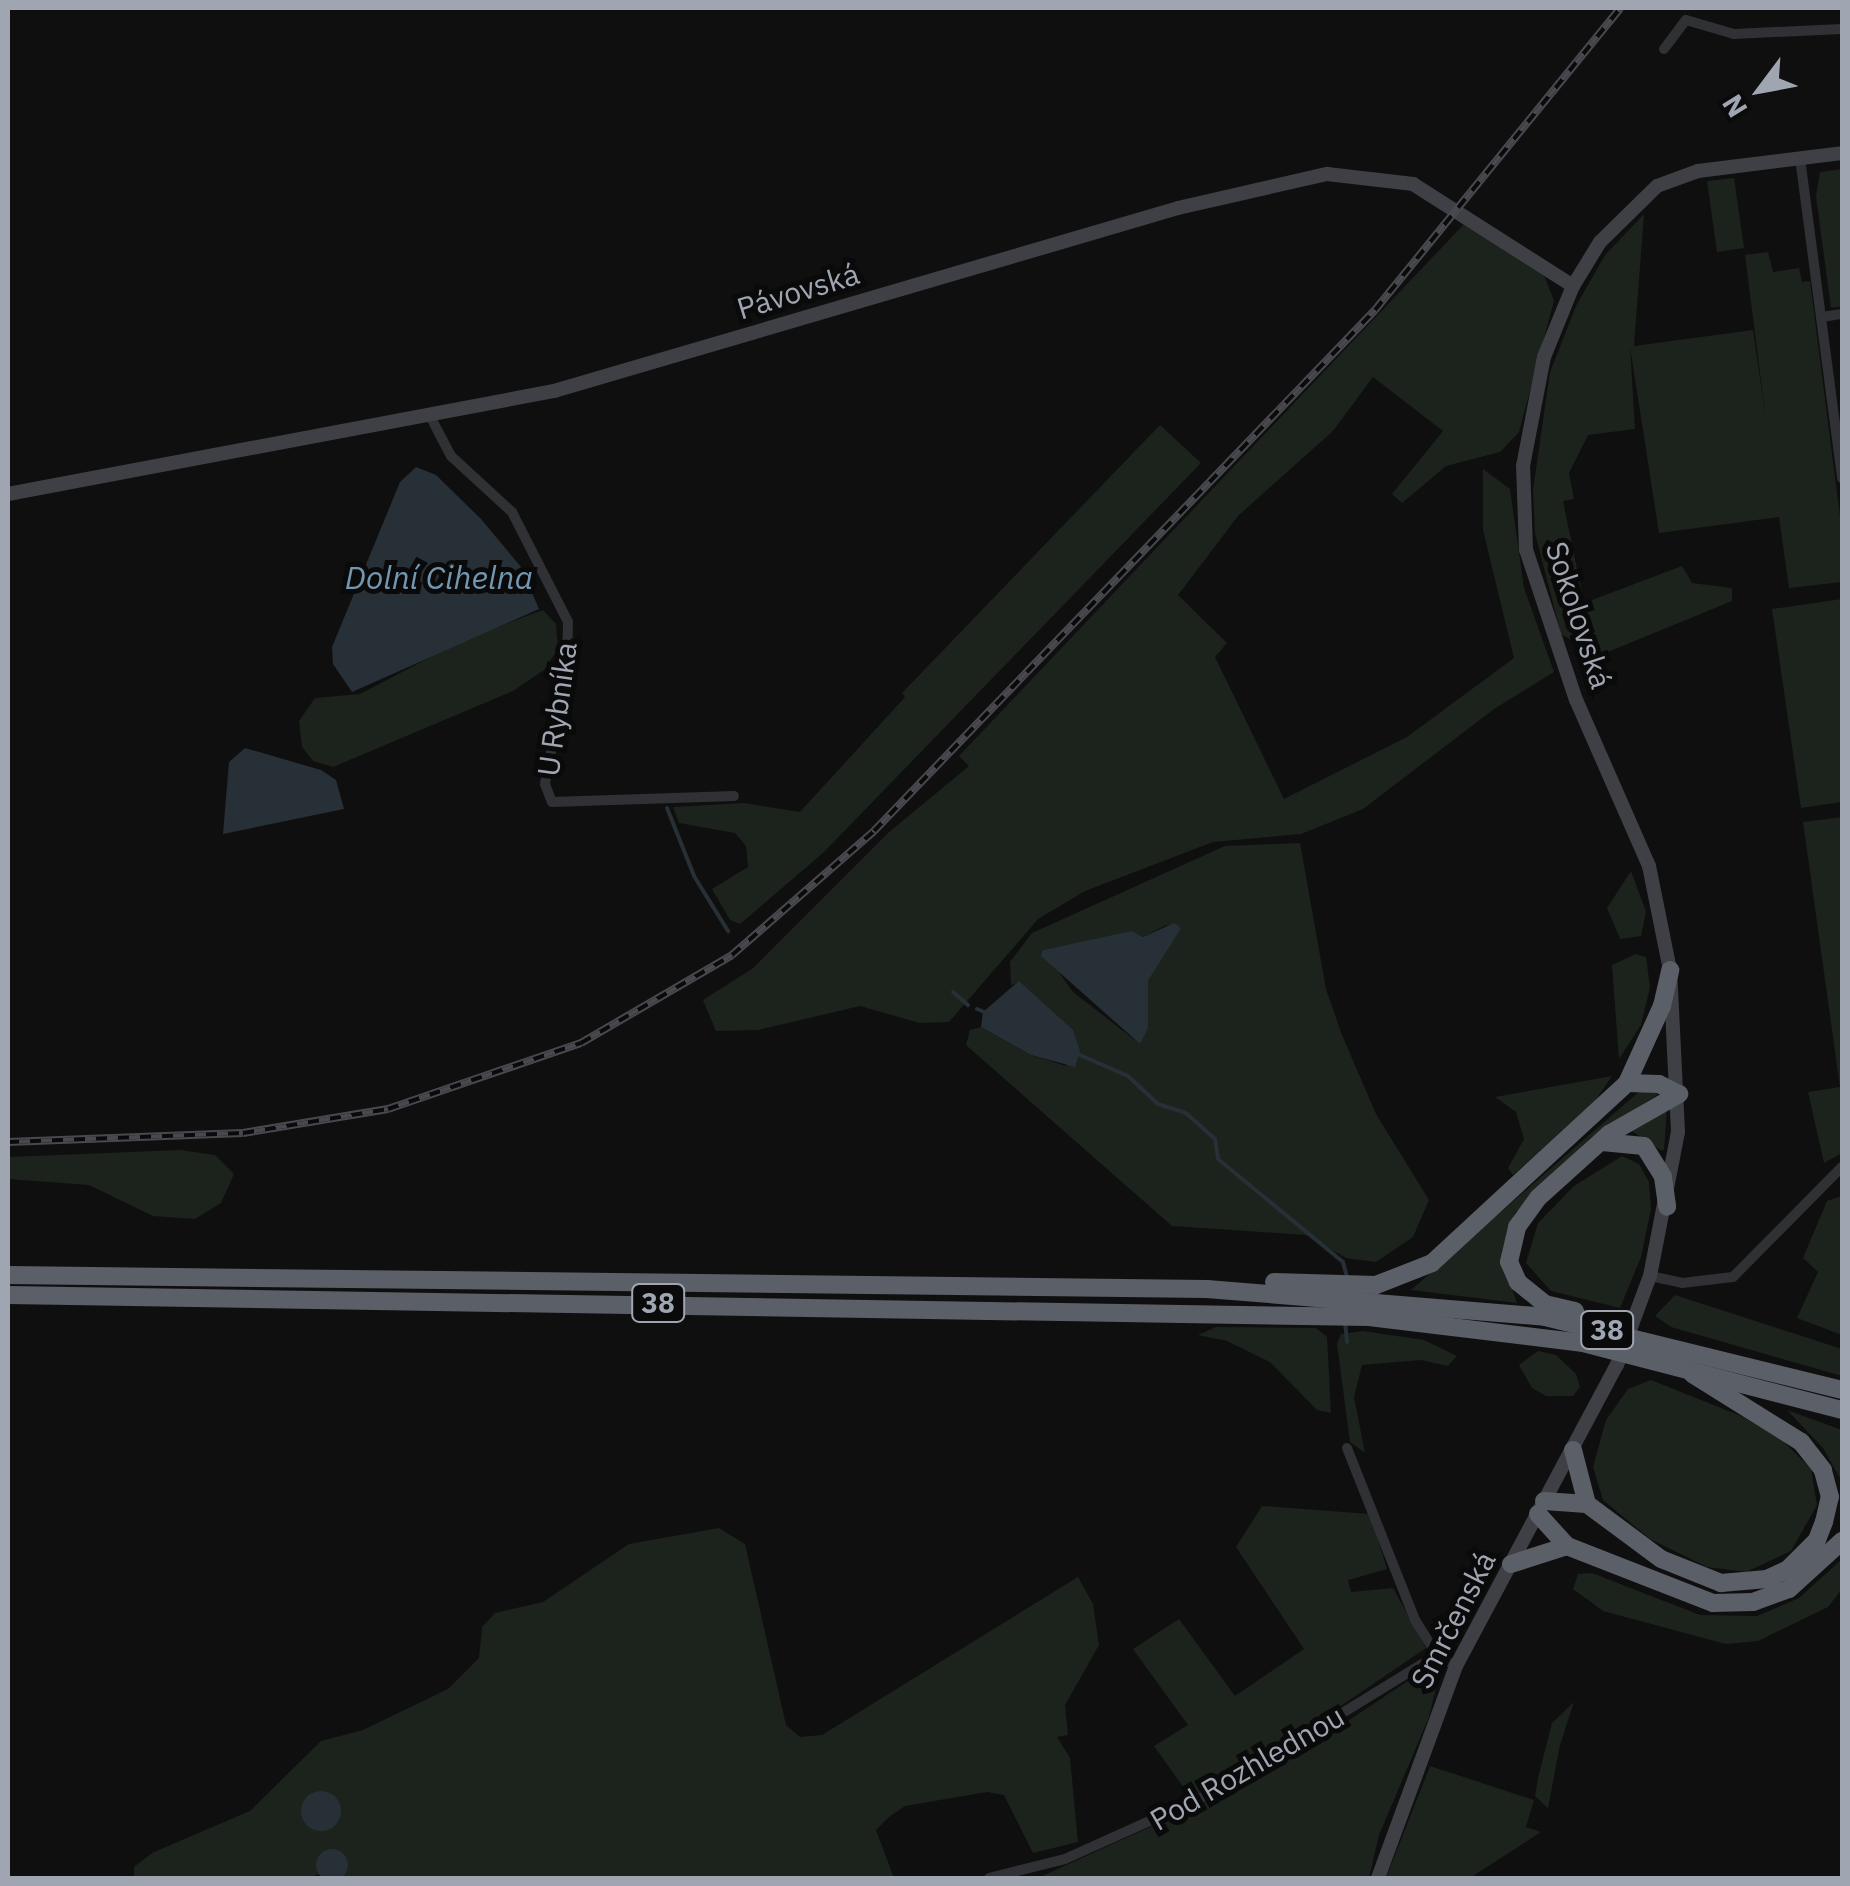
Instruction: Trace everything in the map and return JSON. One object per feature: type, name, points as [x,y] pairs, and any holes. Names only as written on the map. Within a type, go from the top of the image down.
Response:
[{"type":"highway","points":[[1309,1297],[1367,1300],[1432,1263],[1627,1083],[1662,1006],[1670,970]]},
{"type":"highway","points":[[1627,1083],[1659,1084],[1679,1094]]},
{"type":"highway","points":[[1679,1094],[1602,1142],[1539,1197],[1517,1228],[1509,1262],[1518,1282],[1544,1304],[1747,1365]]},
{"type":"highway","points":[[1602,1142],[1644,1146],[1663,1177],[1667,1207]]},
{"type":"highway","name":"38","points":[[8,1275],[1081,1287],[1367,1300],[1545,1316],[1842,1390]]},
{"type":"highway","name":"38","points":[[8,1295],[1309,1297]]},
{"type":"highway","name":"38","points":[[1367,1300],[1674,1363],[1842,1410]]},
{"type":"highway","points":[[1574,1450],[1587,1504],[1661,1560],[1721,1583],[1767,1579],[1817,1540],[1830,1497],[1823,1470],[1801,1442],[1674,1363]]},
{"type":"highway","points":[[1587,1504],[1541,1508],[1566,1546],[1672,1590],[1726,1603],[1753,1602],[1789,1589],[1842,1540]]},
{"type":"highway","points":[[1511,1564],[1566,1546]]},
{"type":"street","points":[[1664,49],[1686,20],[1734,34],[1842,29]]},
{"type":"street","name":"Sokolovská","points":[[1648,1281],[1667,1207],[1679,1094],[1670,970],[1649,866],[1576,700],[1526,550],[1523,466],[1544,357],[1573,286],[1615,222],[1668,179],[1842,153]]},
{"type":"street","points":[[1800,158],[1842,478]]},
{"type":"street","name":"Pávovská","points":[[8,494],[578,385],[1276,183],[1346,172],[1413,184],[1496,233],[1573,286]]},
{"type":"street","points":[[1822,317],[1842,314]]},
{"type":"street","name":"U Rybníka","points":[[430,416],[451,456],[512,512],[568,622],[567,666],[546,784],[552,802],[734,796]]},
{"type":"street","points":[[1648,1281],[1682,1283],[1732,1276],[1842,1167]]},
{"type":"street","points":[[1832,1178],[1842,1186]]},
{"type":"street","name":"Smrčenská","points":[[1378,1878],[1456,1666],[1574,1450],[1648,1281]]},
{"type":"street","points":[[1348,1448],[1394,1576],[1437,1655],[1456,1666]]},
{"type":"street","name":"Pod Rozhlednou","points":[[989,1878],[1064,1858],[1214,1792],[1437,1655]]},
{"type":"shaded area","points":[[1842,169],[1842,306],[1831,308],[1816,196],[1820,172]]},
{"type":"shaded area","points":[[1734,178],[1744,248],[1717,252],[1707,181]]},
{"type":"shaded area","points":[[1644,214],[1634,346],[1753,330],[1766,420],[1745,255],[1768,252],[1773,272],[1799,268],[1802,282],[1810,281],[1842,532],[1842,582],[1789,588],[1779,517],[1659,533],[1630,347],[1635,429],[1588,435],[1569,473],[1574,499],[1563,501],[1584,603],[1682,566],[1692,583],[1732,588],[1732,601],[1598,656],[1561,634],[1535,533],[1533,490],[1550,372],[1576,306],[1605,255]]},
{"type":"shaded area","points":[[1465,223],[1544,275],[1554,301],[1519,432],[1500,452],[1446,466],[1402,503],[1392,494],[1443,431],[1373,377],[1333,431],[1238,516],[1178,595],[1227,643],[1215,657],[1284,799],[1407,737],[1514,658],[1483,530],[1483,469],[1510,489],[1524,588],[1554,672],[1494,709],[1363,809],[1301,834],[1213,842],[1085,891],[1038,919],[949,1022],[920,1023],[860,1006],[758,1030],[716,1031],[703,1000],[752,969],[888,833],[969,766],[959,756]]},
{"type":"shaded area","points":[[1160,425],[1201,463],[824,852],[740,924],[730,920],[712,889],[748,867],[746,846],[735,833],[679,823],[673,807],[744,803],[800,812],[905,697],[902,693]]},
{"type":"shaded area","points":[[1842,599],[1842,802],[1801,808],[1772,609]]},
{"type":"shaded area","points":[[543,610],[556,624],[558,649],[544,670],[513,691],[333,767],[313,761],[302,747],[299,721],[315,698],[360,694],[467,638]]},
{"type":"shaded area","points":[[1842,817],[1842,1153],[1824,1163],[1808,1092],[1840,1087],[1803,822]]},
{"type":"shaded area","points":[[1300,843],[1326,989],[1342,1035],[1376,1114],[1429,1200],[1413,1237],[1376,1262],[1346,1258],[1306,1235],[1172,1226],[966,1045],[970,1030],[981,1027],[1031,1055],[1066,1066],[1064,1027],[1019,982],[1011,985],[1010,962],[1032,933],[1225,846]],"holes":[[[1166,925],[1180,928],[1148,981],[1140,1044],[1073,992],[1043,950],[1132,932],[1143,937]]]},
{"type":"shaded area","points":[[1631,871],[1646,912],[1641,936],[1620,939],[1607,908]]},
{"type":"shaded area","points":[[1636,954],[1646,957],[1650,987],[1641,1025],[1619,1059],[1612,965]]},
{"type":"shaded area","points":[[1612,1076],[1595,1101],[1513,1175],[1508,1168],[1524,1139],[1516,1112],[1495,1097]]},
{"type":"shaded area","points":[[1641,1090],[1659,1094],[1590,1138],[1515,1213],[1502,1257],[1517,1303],[1411,1290]]},
{"type":"shaded area","points":[[1667,1109],[1664,1150],[1660,1150],[1632,1131]]},
{"type":"shaded area","points":[[180,1150],[215,1155],[234,1174],[221,1203],[195,1219],[153,1216],[89,1185],[8,1179],[8,1157]]},
{"type":"shaded area","points":[[1622,1156],[1639,1164],[1649,1182],[1651,1209],[1641,1257],[1620,1308],[1551,1291],[1526,1263],[1538,1223],[1574,1186]]},
{"type":"shaded area","points":[[1842,1196],[1842,1335],[1797,1318],[1818,1272],[1803,1258],[1827,1201]]},
{"type":"shaded area","points":[[1675,1295],[1842,1349],[1842,1376],[1671,1327],[1655,1316]]},
{"type":"shaded area","points":[[1216,1327],[1316,1328],[1327,1337],[1331,1413],[1317,1410],[1270,1362],[1227,1341],[1198,1335]]},
{"type":"shaded area","points":[[1363,1331],[1424,1340],[1457,1356],[1448,1366],[1421,1360],[1362,1365],[1354,1397],[1365,1453],[1350,1442],[1337,1344],[1341,1334]]},
{"type":"shaded area","points":[[1538,1351],[1556,1355],[1576,1374],[1580,1387],[1573,1396],[1546,1396],[1532,1388],[1519,1365]]},
{"type":"shaded area","points":[[1651,1380],[1741,1416],[1782,1440],[1811,1469],[1817,1505],[1791,1551],[1746,1572],[1707,1567],[1650,1539],[1603,1500],[1593,1467],[1606,1420],[1628,1389]]},
{"type":"shaded area","points":[[1787,1410],[1842,1430],[1842,1482],[1823,1448]]},
{"type":"shaded area","points":[[1262,1506],[1370,1514],[1387,1569],[1348,1580],[1351,1592],[1393,1588],[1426,1648],[1261,1760],[1191,1798],[1154,1746],[1188,1725],[1133,1649],[1179,1619],[1235,1696],[1304,1649],[1236,1547]]},
{"type":"shaded area","points":[[719,1528],[745,1544],[786,1725],[800,1737],[822,1735],[1078,1577],[1093,1604],[1099,1645],[1065,1705],[1068,1735],[1057,1737],[1070,1758],[1078,1842],[1033,1853],[1004,1795],[987,1792],[905,1806],[889,1817],[876,1830],[894,1878],[332,1878],[349,1870],[314,1875],[320,1878],[134,1878],[134,1867],[152,1853],[250,1811],[321,1741],[363,1730],[448,1689],[479,1658],[482,1627],[495,1613],[543,1602],[629,1544]]},
{"type":"shaded area","points":[[1842,1559],[1842,1589],[1828,1607],[1758,1641],[1726,1644],[1603,1611],[1573,1589],[1578,1574],[1592,1573],[1700,1615],[1757,1616],[1799,1598]]},
{"type":"shaded area","points":[[1423,1671],[1436,1688],[1429,1717],[1379,1835],[1369,1878],[1038,1878],[1271,1772]]},
{"type":"shaded area","points":[[1574,1702],[1560,1745],[1548,1808],[1535,1796],[1538,1778],[1552,1723]]},
{"type":"shaded area","points":[[1430,1766],[1534,1800],[1526,1827],[1541,1832],[1470,1878],[1386,1878]]},
{"type":"water","name":"Dolní Cihelna","points":[[416,467],[436,475],[481,519],[521,567],[539,609],[352,692],[333,664],[332,647],[400,482]]},
{"type":"water","points":[[245,748],[321,770],[336,780],[344,809],[223,834],[229,762]]},
{"type":"water","points":[[1174,923],[1181,928],[1148,981],[1148,1028],[1140,1044],[1041,956],[1043,950],[1132,931],[1143,937]]},
{"type":"water","points":[[1019,981],[1073,1030],[1080,1051],[1075,1067],[1031,1055],[981,1027],[983,1012]]},
{"type":"water","points":[[321,1791],[335,1797],[341,1811],[335,1825],[321,1831],[307,1825],[301,1811],[307,1797]]},
{"type":"water","points":[[332,1849],[343,1854],[348,1865],[343,1876],[332,1881],[321,1876],[316,1865],[321,1854]]},
{"type":"waterway","points":[[667,808],[694,876],[728,931]]},
{"type":"waterway","points":[[953,992],[968,1005]]},
{"type":"waterway","points":[[977,1009],[987,1013]]},
{"type":"waterway","points":[[1073,1052],[1128,1076],[1158,1104],[1186,1113],[1215,1139],[1218,1159],[1343,1262],[1347,1277]]},
{"type":"waterway","points":[[1345,1322],[1347,1342]]},
{"type":"railway","points":[[8,1142],[243,1133],[388,1109],[581,1043],[732,955],[874,831],[1375,310],[1620,8]]}]
